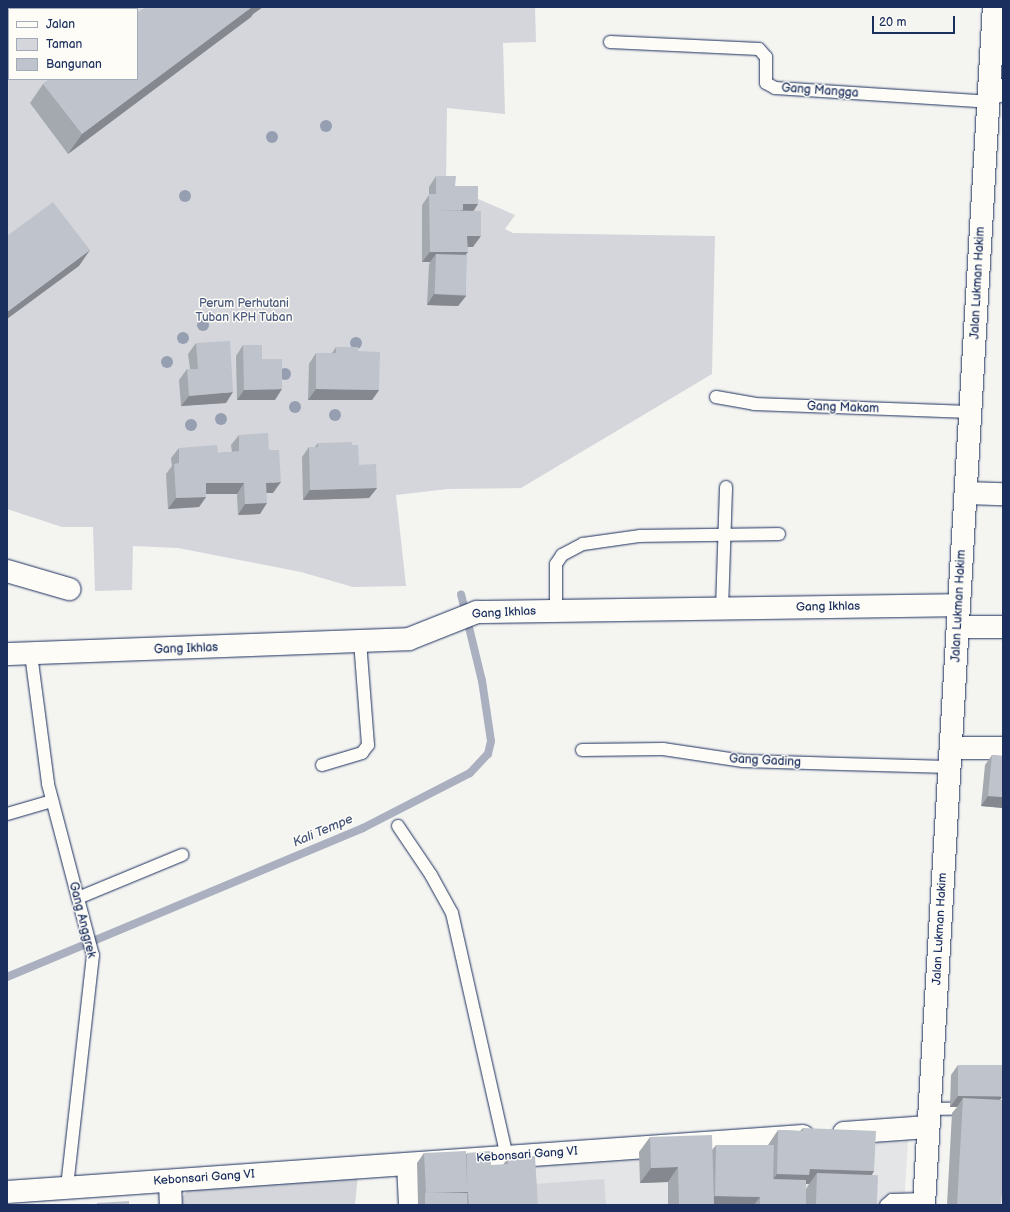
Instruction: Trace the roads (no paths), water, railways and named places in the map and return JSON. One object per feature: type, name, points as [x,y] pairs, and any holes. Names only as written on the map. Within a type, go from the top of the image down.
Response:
[{"type":"street","name":"Jalan Lukman Hakim","points":[[924,1202],[970,412],[994,95],[994,7]]},
{"type":"street","points":[[966,494],[1003,494]]},
{"type":"street","points":[[7,571],[69,589]]},
{"type":"street","name":"Gang Ikhlas","points":[[7,654],[409,639],[477,612],[959,605]]},
{"type":"street","points":[[958,627],[1003,627]]},
{"type":"street","points":[[950,758],[1003,748]]},
{"type":"street","name":"Kebonsari Gang VI","points":[[7,1192],[507,1157],[929,1118]]},
{"type":"street","points":[[408,1164],[410,1205]]},
{"type":"street","points":[[170,1180],[171,1205]]},
{"type":"lane","name":"Gang Mangga","points":[[610,42],[759,50],[766,56],[766,83],[775,88],[994,95]]},
{"type":"lane","name":"Gang Makam","points":[[716,397],[760,405],[970,412]]},
{"type":"lane","points":[[722,608],[726,487]]},
{"type":"lane","points":[[556,611],[556,564],[562,555],[574,547],[622,537],[779,534]]},
{"type":"lane","points":[[322,765],[362,753],[368,745],[360,641]]},
{"type":"lane","name":"Gang Anggrek","points":[[31,654],[42,750],[52,801],[92,950],[93,975],[67,1188]]},
{"type":"lane","name":"Gang Gading","points":[[582,750],[663,749],[743,761],[950,758]]},
{"type":"lane","points":[[7,814],[52,801]]},
{"type":"lane","points":[[398,826],[431,875],[452,913],[507,1157]]},
{"type":"lane","points":[[78,898],[182,855]]},
{"type":"lane","points":[[929,1118],[1003,1108]]},
{"type":"lane","points":[[886,1205],[892,1200],[924,1202]]},
{"type":"waterway","name":"Kali Tempe","points":[[7,977],[363,828],[470,773],[488,754],[491,741],[482,681],[461,594]]},
{"type":"park label","name":"Perum Perhutani Tuban KPH Tuban","points":[[244,311]]}]
